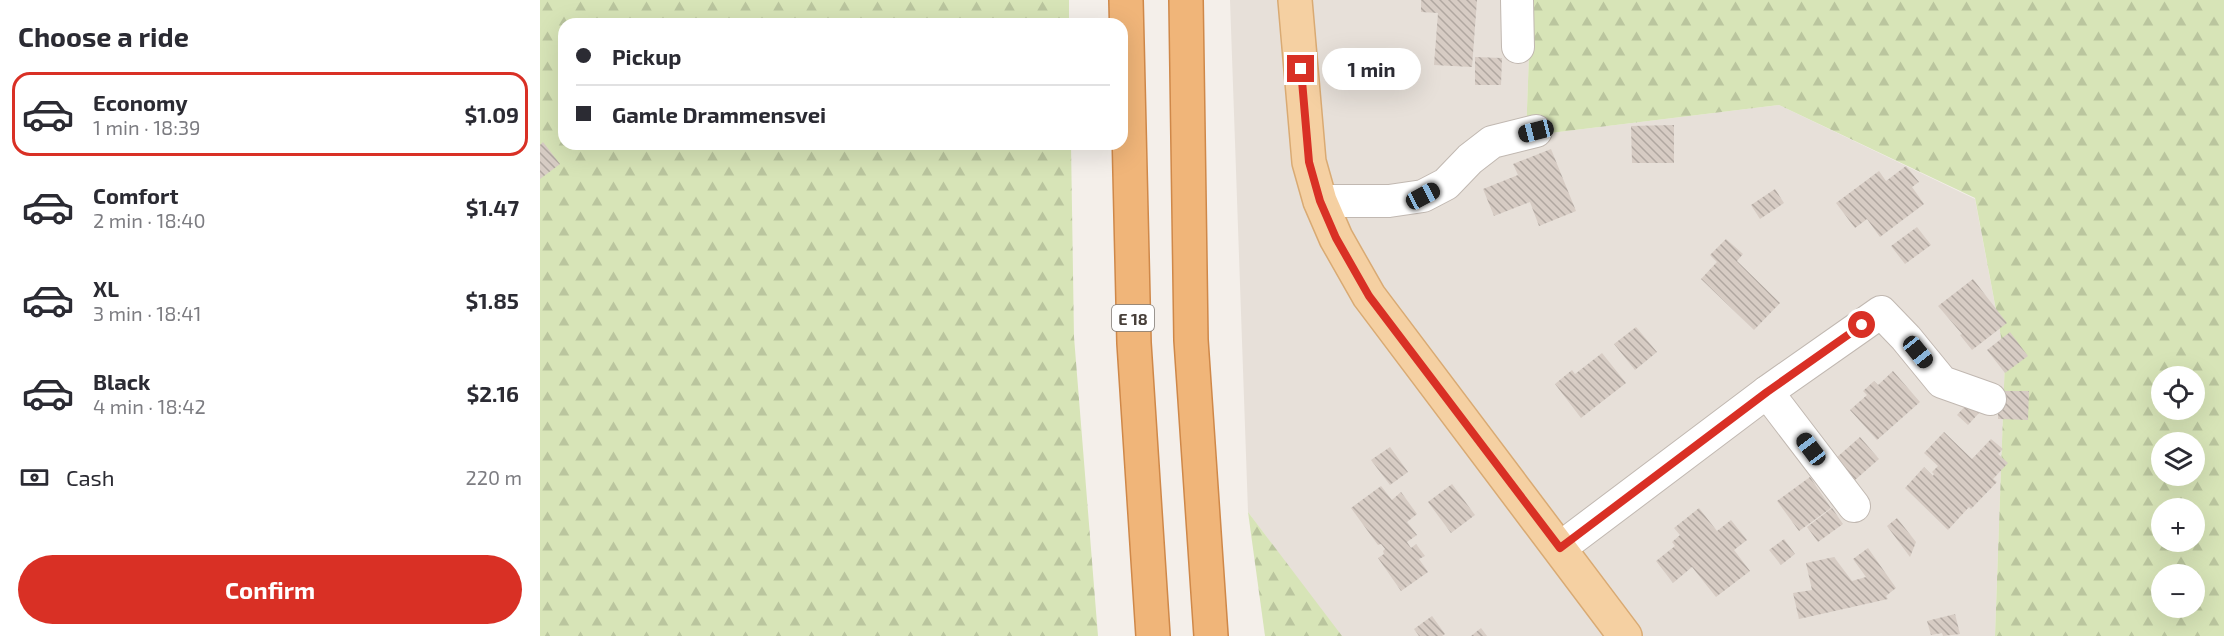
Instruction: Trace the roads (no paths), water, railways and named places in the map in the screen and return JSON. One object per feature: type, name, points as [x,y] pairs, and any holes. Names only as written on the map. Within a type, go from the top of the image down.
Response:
[{"type":"highway","name":"E 18","points":[[1126,0],[1126,18]]},
{"type":"highway","points":[[1186,0],[1191,340],[1210,636]]},
{"type":"highway","name":"E 18","points":[[1128,86],[1134,343],[1153,636]]},
{"type":"main road","points":[[1296,0],[1309,162],[1320,201],[1336,238],[1369,296],[1625,636]]},
{"type":"street","points":[[1517,0],[1518,47]]},
{"type":"street","points":[[1320,201],[1389,201],[1423,196],[1446,184],[1470,159],[1492,142],[1536,131]]},
{"type":"street","points":[[1560,548],[1767,392],[1881,312],[1942,382],[1990,399]]},
{"type":"street","points":[[1767,392],[1854,506]]}]
